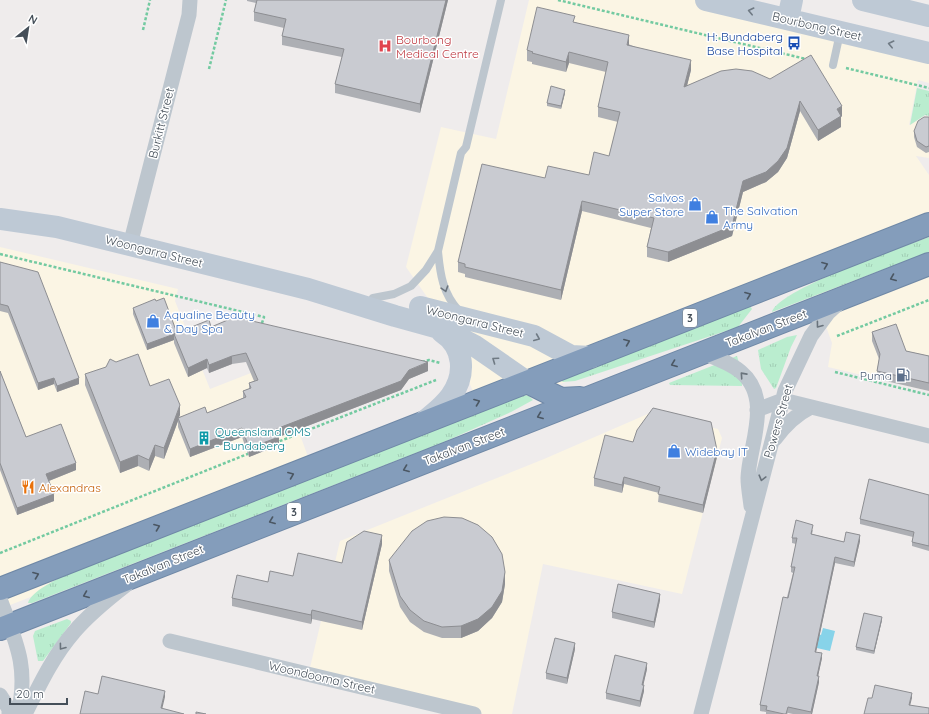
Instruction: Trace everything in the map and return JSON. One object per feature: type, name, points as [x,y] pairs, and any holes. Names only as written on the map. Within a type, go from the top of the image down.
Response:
[{"type":"highway","name":"3","points":[[0,589],[929,224]]},
{"type":"highway","name":"Takalvan Street","points":[[5,627],[929,264]]},
{"type":"highway","points":[[527,382],[561,399],[571,400],[589,397]]},
{"type":"street","name":"Burkitt Street","points":[[130,245],[189,15],[190,0]]},
{"type":"street","name":"Bourbong Street","points":[[706,0],[790,10],[840,32],[929,53]]},
{"type":"street","points":[[863,0],[929,16]]},
{"type":"street","name":"Woongarra Street","points":[[0,219],[57,227],[308,289],[395,316],[428,324],[442,329],[475,346],[527,382]]},
{"type":"street","name":"Woongarra Street","points":[[308,289],[398,302],[534,336],[571,356],[591,357]]},
{"type":"street","name":"Powers Street","points":[[701,714],[785,391],[811,336],[828,313],[846,297]]},
{"type":"street","name":"Woongarra Street","points":[[424,422],[452,395],[461,370],[460,355],[457,347],[444,334],[428,324]]},
{"type":"street","name":"Powers Street","points":[[703,353],[730,364],[742,373],[754,390],[757,410],[757,427],[748,478],[752,515]]},
{"type":"street","points":[[757,410],[783,400],[929,436]]},
{"type":"street","points":[[771,444],[786,424],[798,413],[811,407]]},
{"type":"street","points":[[25,714],[51,665],[74,632],[102,604],[141,573]]},
{"type":"street","points":[[0,599],[5,627],[19,654],[23,674],[23,693],[18,714]]},
{"type":"street","name":"Woondooma Street","points":[[170,641],[474,714]]},
{"type":"street","points":[[0,695],[9,709],[9,714]]},
{"type":"lane","points":[[373,298],[404,290],[426,270],[438,251],[461,153],[466,147],[501,0]]},
{"type":"lane","points":[[833,65],[840,32]]},
{"type":"lane","points":[[438,251],[441,276],[448,298],[461,313],[481,323]]},
{"type":"path","points":[[143,30],[150,0]]},
{"type":"path","points":[[209,69],[226,0]]},
{"type":"path","points":[[558,0],[929,88]]},
{"type":"path","points":[[0,254],[264,317],[262,323],[266,330]]},
{"type":"path","points":[[837,336],[929,300]]},
{"type":"path","points":[[419,363],[429,360],[445,365]]},
{"type":"path","points":[[835,372],[929,395]]},
{"type":"path","points":[[272,444],[442,378]]},
{"type":"path","points":[[0,553],[257,450]]},
{"type":"shaded area","points":[[529,0],[699,0],[929,54],[929,83],[918,80],[909,125],[926,116],[929,117],[929,158],[916,156],[929,175],[929,238],[758,302],[483,416],[444,321],[406,267],[441,127],[496,139]]},
{"type":"shaded area","points":[[929,244],[929,391],[828,367],[832,343],[813,291]]},
{"type":"shaded area","points":[[0,247],[178,289],[175,301],[210,389],[274,364],[318,484],[0,609]]},
{"type":"shaded area","points":[[650,413],[718,429],[722,438],[682,594],[543,564],[512,714],[464,714],[308,676],[340,541],[544,459]]},
{"type":"green space","points":[[917,88],[929,91],[929,116],[925,115],[910,125]]},
{"type":"green space","points":[[929,237],[929,252],[772,312],[780,303],[796,292],[818,281],[870,259]]},
{"type":"green space","points":[[750,306],[752,309],[738,327],[575,381],[562,382],[563,380]]},
{"type":"green space","points":[[797,335],[776,388],[774,389],[761,369],[758,350],[787,337]]},
{"type":"green space","points":[[737,356],[742,373],[742,386],[670,385],[669,383]]},
{"type":"green space","points":[[524,395],[529,396],[533,400],[511,412],[444,442],[32,603],[28,603],[34,594],[70,573]]},
{"type":"green space","points":[[67,619],[71,621],[71,623],[43,661],[38,661],[33,636],[35,631]]},
{"type":"water","points":[[823,628],[835,631],[830,651],[808,646],[811,632],[821,635]]},
{"type":"building","name":"Bourbong Medical Centre","points":[[257,0],[446,0],[420,104],[335,84],[344,49],[282,36],[286,19],[254,12]]},
{"type":"building","points":[[537,7],[575,16],[573,22],[629,35],[627,45],[691,60],[684,87],[721,71],[736,69],[752,71],[770,79],[811,55],[842,106],[837,109],[841,116],[818,130],[800,101],[787,148],[778,161],[766,172],[743,181],[732,226],[668,252],[647,247],[654,218],[582,201],[561,290],[465,267],[465,264],[458,262],[482,164],[545,178],[548,166],[589,175],[594,152],[609,156],[620,112],[598,107],[608,62],[569,52],[566,62],[532,53],[533,52],[527,50]]},
{"type":"building","points":[[551,86],[565,90],[561,106],[547,103]]},
{"type":"building","points":[[924,117],[929,117],[929,146],[926,147],[917,141],[914,131],[918,121]]},
{"type":"building","points":[[0,262],[38,272],[79,378],[57,386],[54,378],[38,383],[8,306],[0,304]]},
{"type":"building","name":"Aqualine Beauty & Day Spa","points":[[164,298],[177,333],[147,344],[133,308],[155,299],[156,301]]},
{"type":"building","points":[[235,317],[428,362],[409,370],[401,381],[276,429],[279,437],[249,448],[242,428],[190,449],[178,418],[205,407],[207,413],[246,397],[243,391],[251,388],[249,383],[258,380],[246,353],[232,356],[209,365],[207,359],[188,368],[174,334],[209,320],[211,327]]},
{"type":"building","points":[[896,324],[906,351],[929,356],[929,383],[877,371],[880,354],[872,332]]},
{"type":"building","points":[[138,354],[150,386],[169,379],[180,405],[164,448],[155,445],[149,460],[138,455],[120,462],[85,374],[106,367],[110,359],[116,362]]},
{"type":"building","points":[[0,371],[26,437],[61,424],[76,463],[46,474],[54,494],[17,508],[0,463]]},
{"type":"building","points":[[653,408],[711,422],[717,450],[703,505],[658,494],[660,487],[624,477],[622,485],[594,478],[605,435],[633,442],[637,430]]},
{"type":"building","points":[[869,479],[929,495],[929,546],[912,542],[914,532],[860,519]]},
{"type":"building","points":[[444,517],[462,518],[478,525],[492,537],[502,554],[505,572],[502,591],[492,607],[478,619],[461,626],[442,627],[424,621],[410,610],[400,596],[389,560],[412,531],[427,521]]},
{"type":"building","points":[[796,520],[813,525],[811,534],[844,542],[846,532],[860,535],[854,562],[835,557],[815,652],[822,653],[817,676],[819,676],[811,712],[788,707],[786,714],[784,714],[766,710],[767,706],[760,705],[783,597],[788,598],[795,567],[791,567],[797,538],[792,538]]},
{"type":"building","points":[[364,531],[382,535],[362,622],[312,610],[311,615],[232,598],[237,575],[268,582],[270,571],[293,576],[298,553],[342,563],[347,542]]},
{"type":"building","points":[[618,584],[660,594],[654,622],[612,612]]},
{"type":"building","points":[[864,613],[882,617],[874,651],[856,647]]},
{"type":"building","points":[[555,638],[575,643],[567,678],[546,673]]},
{"type":"building","points":[[615,655],[647,663],[640,701],[606,693]]},
{"type":"building","points":[[102,676],[165,691],[161,708],[184,714],[80,714],[85,691],[98,694]]},
{"type":"building","points":[[875,685],[912,693],[909,705],[929,708],[929,714],[864,714],[868,698],[872,698]]},
{"type":"place","name":"H: Bundaberg Base Hospital","points":[[794,43]]},
{"type":"place","name":"Bourbong Medical Centre","points":[[385,46]]},
{"type":"place","name":"Salvos Super Store","points":[[695,204]]},
{"type":"place","name":"The Salvation Army","points":[[712,217]]},
{"type":"place","name":"Aqualine Beauty & Day Spa","points":[[153,321]]},
{"type":"place","name":"Puma","points":[[903,375]]},
{"type":"place","name":"Queensland OMS - Bundaberg","points":[[204,438]]},
{"type":"place","name":"Widebay IT","points":[[674,451]]},
{"type":"place","name":"Alexandras","points":[[28,487]]}]
